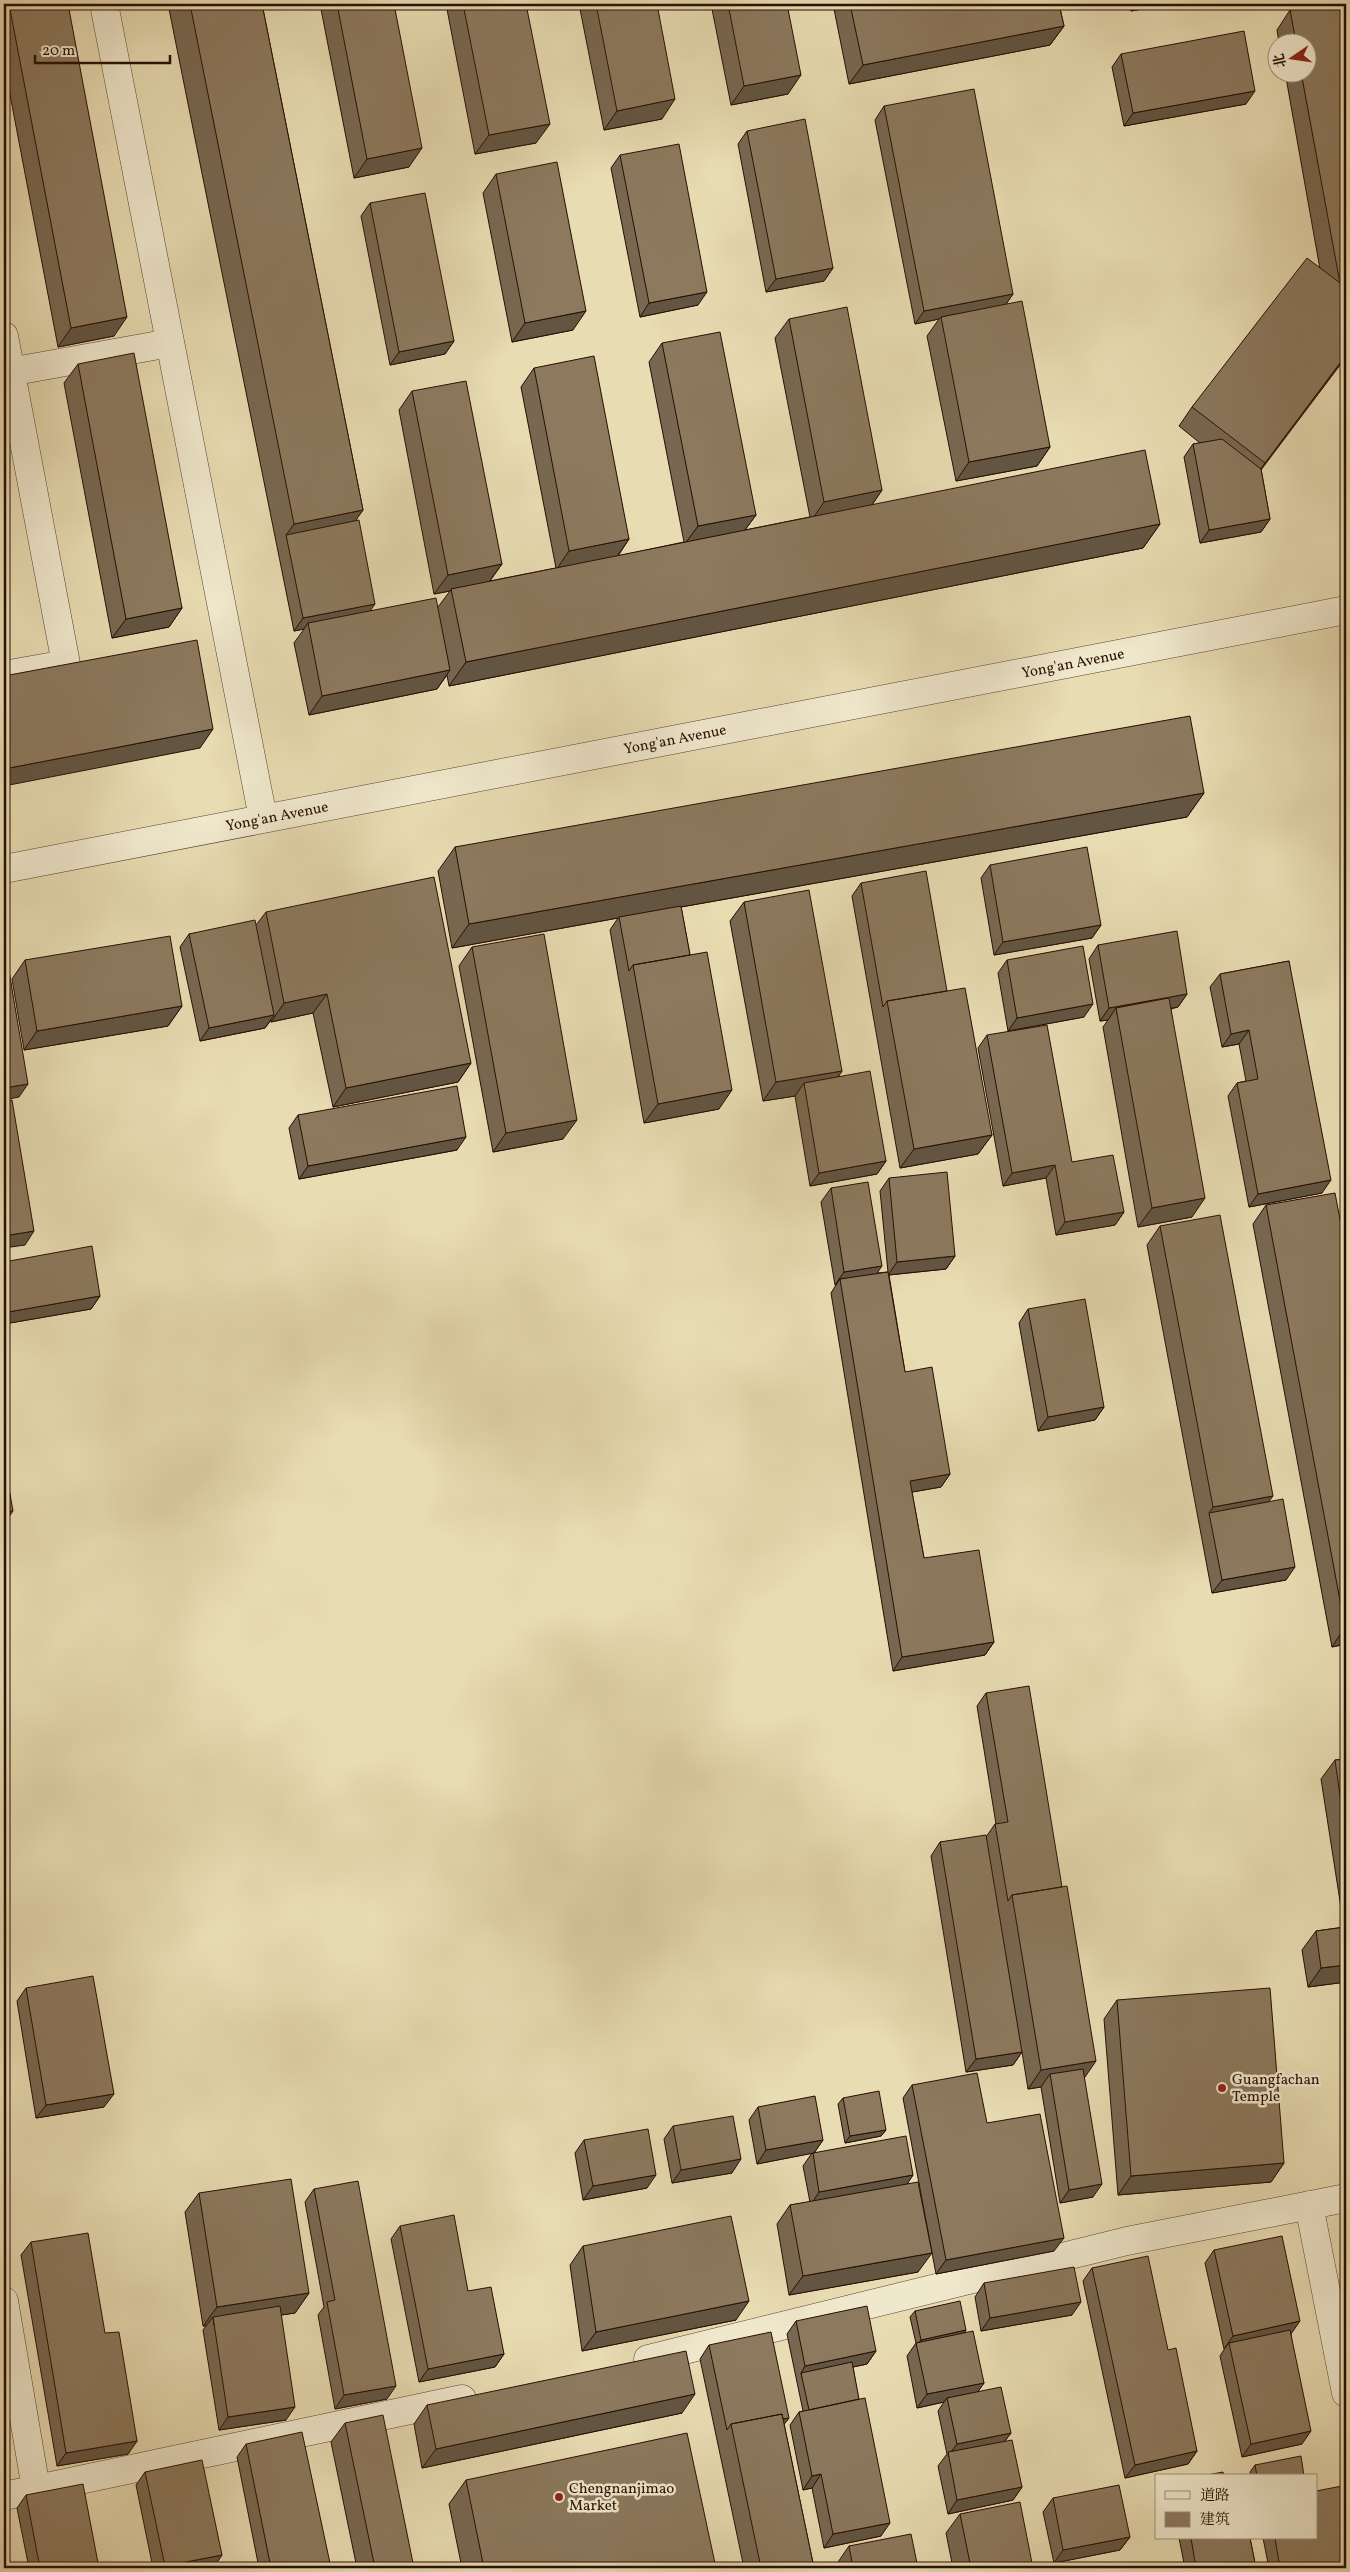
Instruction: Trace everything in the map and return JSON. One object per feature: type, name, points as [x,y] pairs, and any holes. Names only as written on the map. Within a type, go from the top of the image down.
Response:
[{"type":"street","points":[[104,4],[263,818]]},
{"type":"street","points":[[4,336],[7,373],[66,664],[4,675]]},
{"type":"street","points":[[7,373],[170,342]]},
{"type":"street","name":"Yong'an Avenue","points":[[4,868],[1346,610]]},
{"type":"street","points":[[620,2366],[1127,2241],[1346,2198]]},
{"type":"street","points":[[1309,2206],[1346,2393]]},
{"type":"street","points":[[4,2301],[36,2489]]},
{"type":"street","points":[[4,2496],[486,2394]]},
{"type":"building","points":[[9,4],[68,4],[127,317],[71,328]]},
{"type":"building","points":[[190,4],[262,4],[363,510],[294,524]]},
{"type":"building","points":[[337,4],[394,4],[422,148],[367,159]]},
{"type":"building","points":[[463,4],[526,4],[550,124],[489,135]]},
{"type":"building","points":[[596,4],[657,4],[675,99],[617,111]]},
{"type":"building","points":[[728,4],[787,4],[801,75],[744,86]]},
{"type":"building","points":[[850,4],[1059,4],[1064,26],[863,65]]},
{"type":"building","points":[[1326,4],[1346,4],[1346,355],[1265,463],[1192,407],[1307,258],[1340,283],[1303,82],[1318,82],[1318,32],[1294,32],[1290,10]]},
{"type":"building","points":[[1244,31],[1255,91],[1133,113],[1121,54]]},
{"type":"building","points":[[974,89],[1013,294],[924,311],[884,106]]},
{"type":"building","points":[[805,119],[833,268],[776,279],[747,131]]},
{"type":"building","points":[[679,144],[707,292],[649,303],[620,155]]},
{"type":"building","points":[[557,162],[586,311],[525,323],[496,174]]},
{"type":"building","points":[[425,193],[454,341],[399,352],[370,203]]},
{"type":"building","points":[[1022,301],[1050,447],[969,462],[941,317]]},
{"type":"building","points":[[847,307],[882,490],[824,502],[789,319]]},
{"type":"building","points":[[720,332],[756,515],[698,526],[662,343]]},
{"type":"building","points":[[134,353],[182,608],[126,619],[78,364]]},
{"type":"building","points":[[594,356],[629,539],[569,551],[534,368]]},
{"type":"building","points":[[466,381],[502,564],[448,575],[412,391]]},
{"type":"building","points":[[1222,439],[1261,469],[1270,519],[1209,530],[1193,444]]},
{"type":"building","points":[[1145,450],[1160,524],[466,662],[451,589]]},
{"type":"building","points":[[359,520],[375,604],[303,618],[286,535]]},
{"type":"building","points":[[436,598],[450,670],[322,696],[308,623]]},
{"type":"building","points":[[197,640],[213,729],[4,769],[4,676]]},
{"type":"building","points":[[1190,716],[1204,793],[469,924],[455,847]]},
{"type":"building","points":[[1087,847],[1101,925],[1003,942],[990,865]]},
{"type":"building","points":[[926,871],[947,991],[887,1001],[883,1007],[861,883]]},
{"type":"building","points":[[434,877],[471,1063],[346,1088],[327,994],[284,1003],[266,912]]},
{"type":"building","points":[[809,890],[842,1071],[776,1082],[744,902]]},
{"type":"building","points":[[681,906],[690,955],[633,965],[629,971],[619,917]]},
{"type":"building","points":[[255,920],[274,1015],[209,1028],[189,934]]},
{"type":"building","points":[[1177,931],[1187,994],[1109,1008],[1098,945]]},
{"type":"building","points":[[544,934],[577,1120],[506,1133],[472,947]]},
{"type":"building","points":[[170,936],[182,1006],[37,1031],[25,960]]},
{"type":"building","points":[[1083,946],[1093,1004],[1017,1018],[1007,960]]},
{"type":"building","points":[[707,952],[732,1090],[658,1104],[633,965]]},
{"type":"building","points":[[1289,961],[1331,1180],[1258,1194],[1237,1083],[1258,1079],[1249,1030],[1231,1034],[1220,974]]},
{"type":"building","points":[[8,965],[28,1084],[4,1088],[4,966]]},
{"type":"building","points":[[965,988],[992,1135],[914,1149],[887,1001]]},
{"type":"building","points":[[1169,998],[1205,1198],[1152,1208],[1116,1008]]},
{"type":"building","points":[[1047,1025],[1072,1162],[1113,1155],[1124,1212],[1065,1222],[1055,1165],[1012,1173],[987,1035]]},
{"type":"building","points":[[870,1071],[886,1161],[819,1173],[804,1083]]},
{"type":"building","points":[[457,1086],[466,1137],[308,1166],[298,1115]]},
{"type":"building","points":[[12,1100],[34,1231],[4,1236],[4,1102]]},
{"type":"building","points":[[947,1172],[955,1256],[897,1262],[889,1178]]},
{"type":"building","points":[[868,1182],[882,1266],[844,1272],[831,1188]]},
{"type":"building","points":[[1335,1193],[1346,1251],[1346,1627],[1266,1205]]},
{"type":"building","points":[[1220,1215],[1273,1496],[1213,1507],[1160,1226]]},
{"type":"building","points":[[92,1246],[100,1296],[8,1312],[4,1290],[4,1262]]},
{"type":"building","points":[[888,1272],[905,1372],[932,1367],[950,1474],[910,1481],[924,1558],[979,1550],[994,1642],[902,1657],[840,1279]]},
{"type":"building","points":[[1085,1299],[1104,1407],[1048,1417],[1028,1309]]},
{"type":"building","points":[[4,1460],[13,1511],[4,1512]]},
{"type":"building","points":[[1283,1499],[1295,1567],[1222,1580],[1209,1513]]},
{"type":"building","points":[[1029,1686],[1062,1887],[1012,1895],[1008,1901],[995,1824],[1008,1822],[986,1693]]},
{"type":"building","points":[[1346,1759],[1346,1838],[1335,1760]]},
{"type":"building","points":[[986,1835],[1022,2052],[976,2059],[940,1842]]},
{"type":"building","points":[[1067,1886],[1096,2061],[1041,2070],[1012,1895]]},
{"type":"building","points":[[1346,1927],[1346,1965],[1321,1968],[1316,1931]]},
{"type":"building","points":[[93,1976],[114,2094],[46,2105],[26,1988]]},
{"type":"building","points":[[1270,1988],[1284,2163],[1131,2176],[1117,2000]]},
{"type":"building","points":[[1083,2069],[1102,2184],[1069,2190],[1050,2074]]},
{"type":"building","points":[[977,2073],[987,2123],[1040,2114],[1064,2238],[946,2260],[912,2085]]},
{"type":"building","points":[[879,2091],[886,2130],[850,2136],[843,2098]]},
{"type":"building","points":[[815,2096],[823,2140],[766,2150],[758,2107]]},
{"type":"building","points":[[733,2116],[741,2159],[681,2170],[673,2126]]},
{"type":"building","points":[[648,2129],[656,2175],[593,2186],[584,2140]]},
{"type":"building","points":[[906,2136],[913,2175],[819,2192],[813,2153]]},
{"type":"building","points":[[291,2179],[309,2293],[217,2307],[199,2193]]},
{"type":"building","points":[[358,2181],[396,2386],[344,2395],[327,2302],[335,2300],[314,2189]]},
{"type":"building","points":[[918,2182],[932,2253],[803,2276],[790,2205]]},
{"type":"building","points":[[454,2215],[468,2291],[491,2287],[504,2354],[428,2369],[400,2226]]},
{"type":"building","points":[[731,2216],[749,2301],[596,2332],[583,2246]]},
{"type":"building","points":[[88,2233],[105,2333],[119,2332],[137,2441],[66,2453],[31,2242]]},
{"type":"building","points":[[1282,2236],[1300,2321],[1233,2336],[1214,2250]]},
{"type":"building","points":[[1148,2256],[1168,2350],[1176,2348],[1197,2451],[1135,2465],[1092,2268]]},
{"type":"building","points":[[1074,2267],[1081,2302],[990,2318],[984,2283]]},
{"type":"building","points":[[960,2301],[966,2330],[921,2340],[915,2311]]},
{"type":"building","points":[[280,2306],[295,2407],[228,2417],[213,2317]]},
{"type":"building","points":[[867,2306],[876,2351],[805,2366],[796,2321]]},
{"type":"building","points":[[1290,2330],[1311,2431],[1251,2444],[1229,2343]]},
{"type":"building","points":[[973,2331],[984,2383],[927,2394],[916,2343]]},
{"type":"building","points":[[771,2332],[789,2418],[783,2419],[782,2414],[731,2424],[727,2430],[709,2345]]},
{"type":"building","points":[[686,2351],[695,2394],[436,2449],[427,2405]]},
{"type":"building","points":[[852,2362],[859,2399],[809,2410],[801,2373]]},
{"type":"building","points":[[1001,2387],[1011,2433],[957,2444],[947,2398]]},
{"type":"building","points":[[865,2398],[890,2523],[833,2534],[821,2474],[812,2476],[799,2412]]},
{"type":"building","points":[[782,2414],[814,2568],[761,2568],[731,2424]]},
{"type":"building","points":[[383,2415],[414,2568],[375,2568],[345,2423]]},
{"type":"building","points":[[302,2432],[331,2568],[271,2568],[246,2444]]},
{"type":"building","points":[[687,2433],[716,2568],[484,2568],[466,2480]]},
{"type":"building","points":[[1012,2440],[1022,2487],[957,2500],[948,2452]]},
{"type":"building","points":[[1301,2456],[1304,2474],[1257,2474],[1255,2465]]},
{"type":"building","points":[[202,2460],[222,2555],[165,2566],[145,2472]]},
{"type":"building","points":[[83,2484],[99,2568],[40,2568],[26,2495]]},
{"type":"building","points":[[1119,2485],[1130,2537],[1063,2550],[1053,2498]]},
{"type":"building","points":[[1342,2486],[1346,2509],[1346,2568],[1280,2568],[1275,2540],[1318,2540],[1318,2491]]},
{"type":"building","points":[[1020,2502],[1033,2568],[971,2568],[960,2514]]},
{"type":"building","points":[[911,2534],[918,2568],[853,2568],[849,2546]]},
{"type":"building","points":[[1191,2540],[1250,2540],[1256,2568],[1196,2568]]},
{"type":"building","points":[[215,2565],[215,2568],[201,2568]]},
{"type":"place","name":"Guangfachan Temple","points":[[1222,2088]]},
{"type":"place","name":"Chengnanjimao Market","points":[[559,2497]]}]
